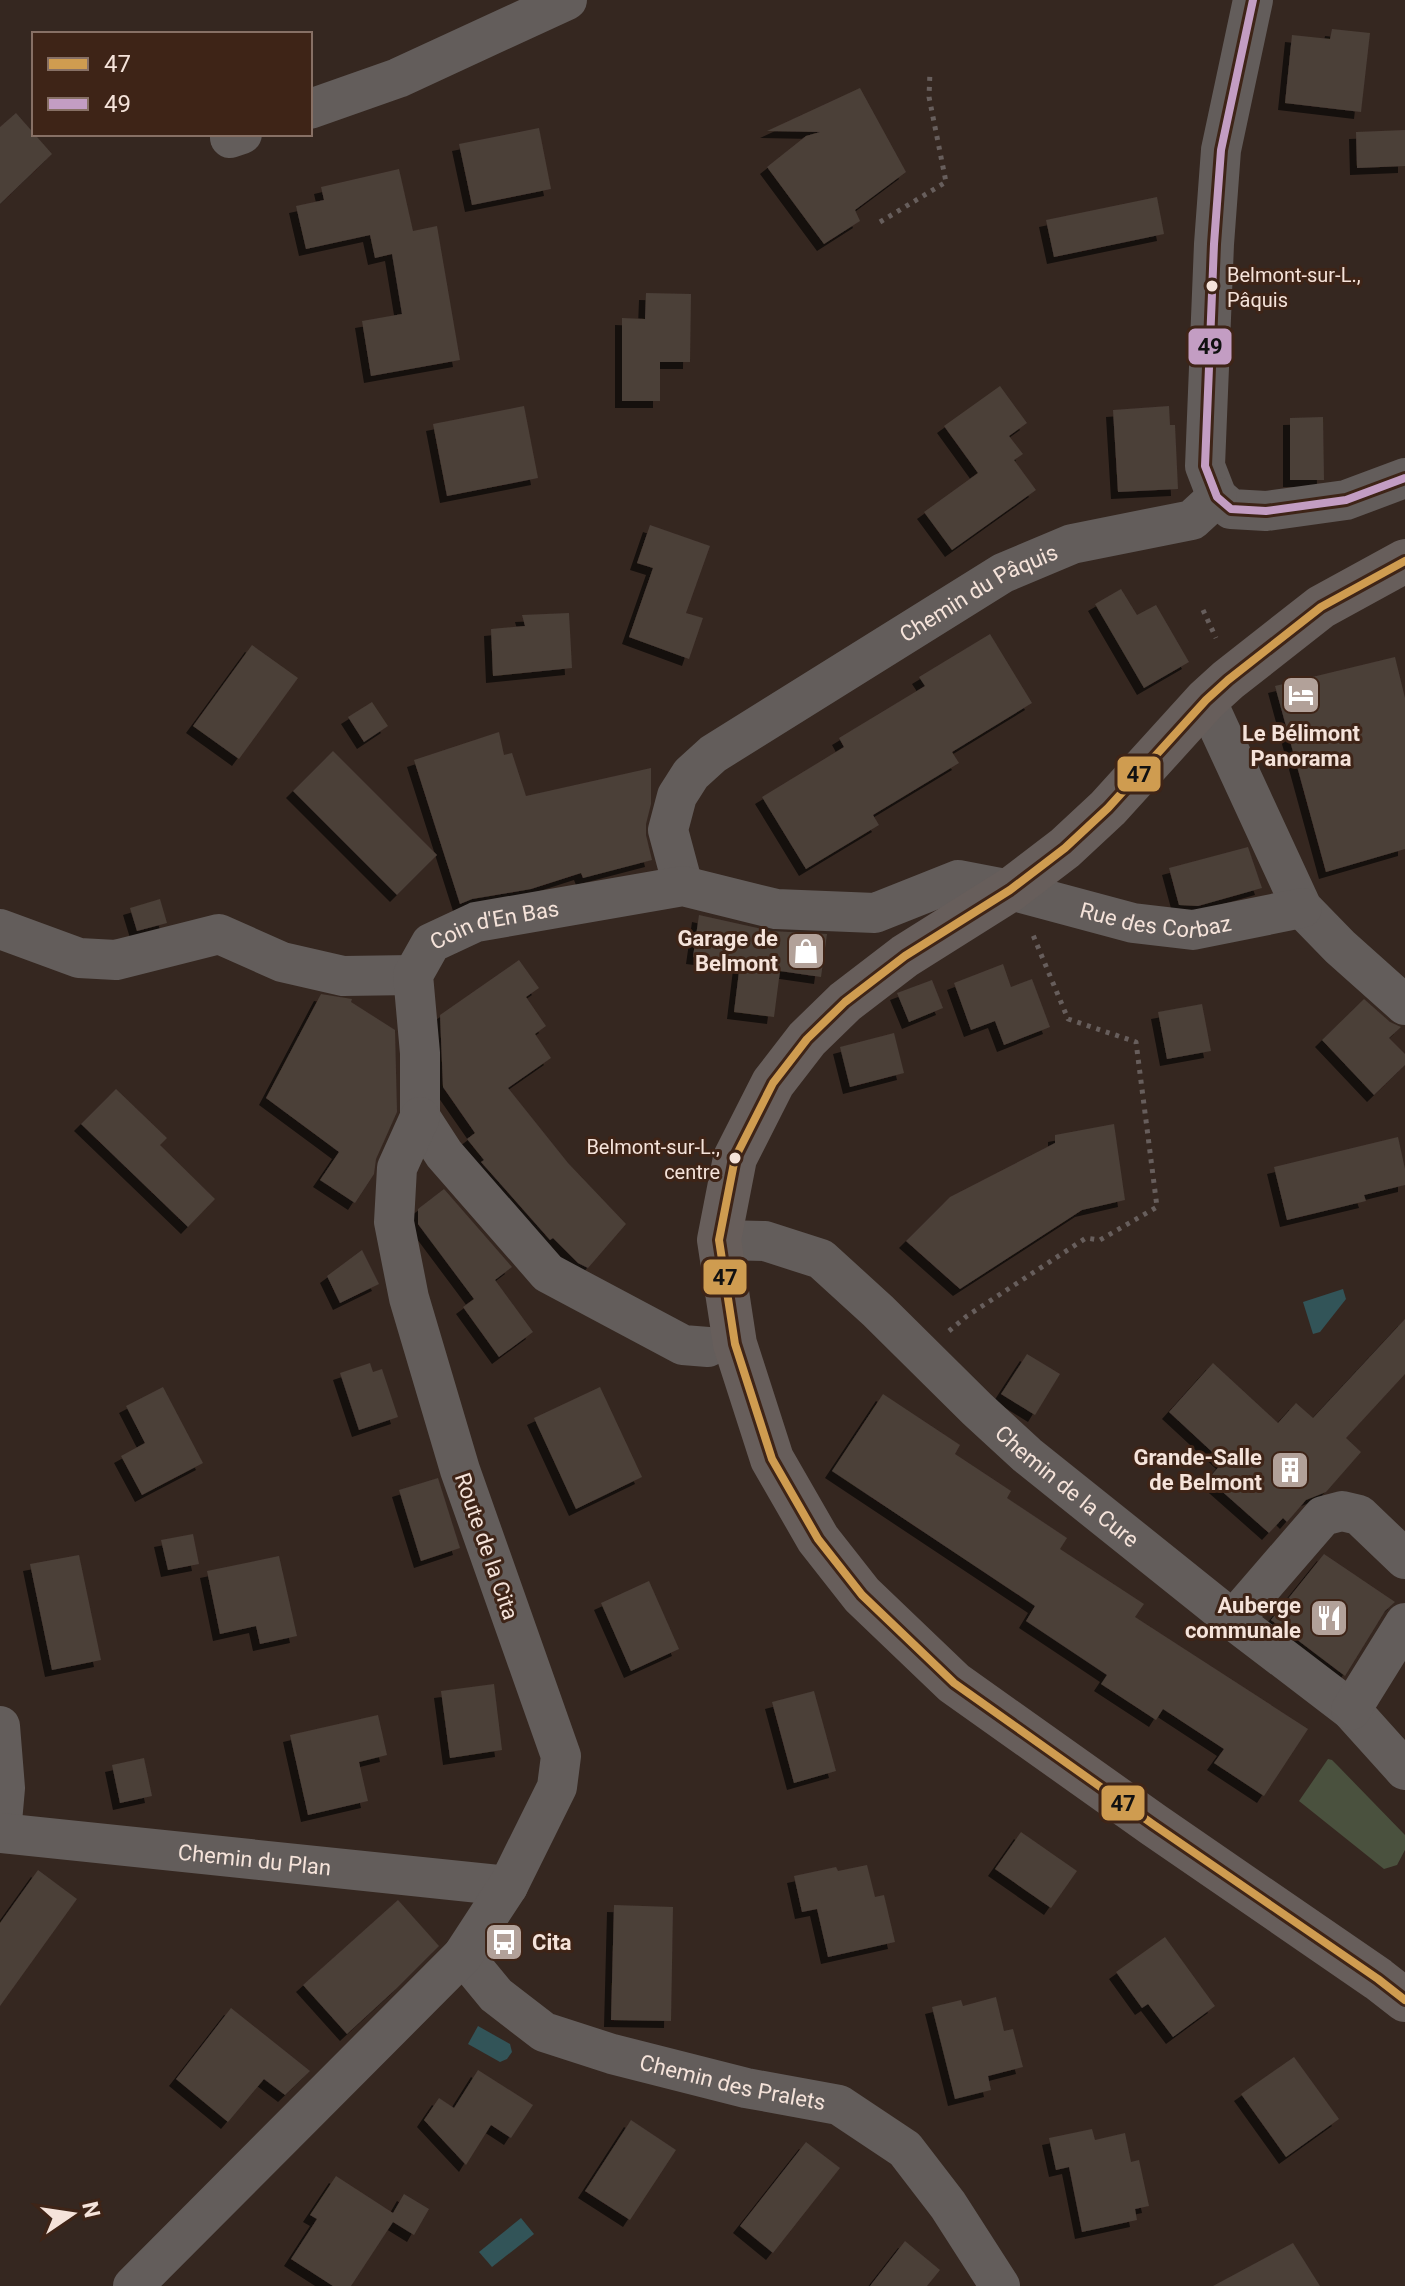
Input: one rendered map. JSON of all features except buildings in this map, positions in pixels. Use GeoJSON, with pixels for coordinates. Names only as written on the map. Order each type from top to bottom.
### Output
{"type":"FeatureCollection","features":[{"type":"Feature","properties":{"kind":"street"},"geometry":{"type":"LineString","coordinates":[[312,108],[398,78],[567,0]]}},
{"type":"Feature","properties":{"kind":"street"},"geometry":{"type":"LineString","coordinates":[[1253,0],[1221,150],[1205,466],[1217,497],[1231,509],[1266,511],[1346,500],[1405,478]]}},
{"type":"Feature","properties":{"kind":"street","name":"Chemin du Pâquis"},"geometry":{"type":"LineString","coordinates":[[683,886],[668,830],[677,796],[691,774],[713,754],[1003,573],[1072,544],[1192,520],[1217,497]]}},
{"type":"Feature","properties":{"kind":"street"},"geometry":{"type":"LineString","coordinates":[[1405,561],[1321,607],[1206,700],[1108,808],[1065,848],[1010,890],[905,956],[845,1002],[807,1039],[773,1083],[735,1158],[719,1240],[735,1344],[772,1459],[818,1539],[862,1595],[954,1683],[1405,2000]]}},
{"type":"Feature","properties":{"kind":"street"},"geometry":{"type":"LineString","coordinates":[[1206,700],[1302,908],[1405,1005]]}},
{"type":"Feature","properties":{"kind":"street","name":"Coin d'En Bas"},"geometry":{"type":"LineString","coordinates":[[420,1117],[420,1053],[413,975],[431,943],[476,922],[683,886],[776,909],[875,913],[958,880],[1010,890]]}},
{"type":"Feature","properties":{"kind":"street","name":"Rue des Corbaz"},"geometry":{"type":"LineString","coordinates":[[1010,890],[1133,923],[1193,930],[1302,908]]}},
{"type":"Feature","properties":{"kind":"street"},"geometry":{"type":"LineString","coordinates":[[0,929],[79,958],[116,960],[219,934],[282,962],[343,976],[413,975]]}},
{"type":"Feature","properties":{"kind":"street"},"geometry":{"type":"LineString","coordinates":[[420,1117],[444,1154],[548,1273],[683,1345],[708,1347]]}},
{"type":"Feature","properties":{"kind":"street","name":"Route de la Cita"},"geometry":{"type":"LineString","coordinates":[[133,2286],[463,1955],[508,1886],[557,1787],[561,1756],[460,1470],[409,1298],[394,1222],[397,1168],[420,1117]]}},
{"type":"Feature","properties":{"kind":"street","name":"Chemin de la Cure"},"geometry":{"type":"LineString","coordinates":[[719,1240],[765,1241],[821,1259],[1027,1455],[1351,1710],[1405,1770]]}},
{"type":"Feature","properties":{"kind":"street"},"geometry":{"type":"LineString","coordinates":[[1233,1620],[1323,1516],[1342,1511],[1359,1515],[1405,1559]]}},
{"type":"Feature","properties":{"kind":"street"},"geometry":{"type":"LineString","coordinates":[[1351,1710],[1405,1623]]}},
{"type":"Feature","properties":{"kind":"street"},"geometry":{"type":"LineString","coordinates":[[0,1726],[5,1788],[0,1833]]}},
{"type":"Feature","properties":{"kind":"street","name":"Chemin du Plan"},"geometry":{"type":"LineString","coordinates":[[0,1833],[508,1886]]}},
{"type":"Feature","properties":{"kind":"street","name":"Chemin des Pralets"},"geometry":{"type":"LineString","coordinates":[[463,1955],[496,1995],[544,2032],[612,2054],[746,2088],[839,2105],[905,2149],[948,2205],[1000,2286]]}},
{"type":"Feature","properties":{"kind":"path"},"geometry":{"type":"LineString","coordinates":[[880,222],[946,182],[929,97],[930,71]]}},
{"type":"Feature","properties":{"kind":"path"},"geometry":{"type":"LineString","coordinates":[[1203,610],[1219,643]]}},
{"type":"Feature","properties":{"kind":"path"},"geometry":{"type":"LineString","coordinates":[[939,1340],[967,1316],[1086,1238],[1100,1240],[1157,1207],[1136,1042],[1068,1019],[1030,928]]}},
{"type":"Feature","properties":{"kind":"green space"},"geometry":{"type":"Polygon","coordinates":[[[1328,1759],[1405,1835],[1405,1850],[1397,1865],[1384,1869],[1299,1801],[1328,1759]]]}},
{"type":"Feature","properties":{"kind":"water"},"geometry":{"type":"Polygon","coordinates":[[[1343,1289],[1346,1299],[1320,1332],[1313,1334],[1303,1302],[1343,1289]]]}},
{"type":"Feature","properties":{"kind":"water"},"geometry":{"type":"Polygon","coordinates":[[[478,2026],[510,2044],[512,2052],[507,2059],[500,2062],[468,2044],[478,2026]]]}},
{"type":"Feature","properties":{"kind":"water"},"geometry":{"type":"Polygon","coordinates":[[[521,2218],[534,2234],[492,2267],[479,2252],[521,2218]]]}},
{"type":"Feature","properties":{"kind":"transit line","name":"49"},"geometry":{"type":"LineString","coordinates":[[1253,0],[1221,150],[1205,466],[1217,497],[1231,509],[1266,511],[1346,500],[1405,478]]}},
{"type":"Feature","properties":{"kind":"transit line","name":"47"},"geometry":{"type":"LineString","coordinates":[[1405,561],[1321,607],[1228,680],[1108,808],[1065,848],[1010,890],[905,956],[845,1002],[807,1039],[773,1083],[735,1158],[719,1240],[735,1344],[772,1459],[818,1539],[862,1595],[954,1683],[1405,2000]]}},
{"type":"Feature","properties":{"kind":"place","name":"Belmont-sur-L., Pâquis"},"geometry":{"type":"Point","coordinates":[1212,286]}},
{"type":"Feature","properties":{"kind":"place","name":"Le Bélimont Panorama"},"geometry":{"type":"Point","coordinates":[1301,695]}},
{"type":"Feature","properties":{"kind":"place","name":"Garage de Belmont"},"geometry":{"type":"Point","coordinates":[806,951]}},
{"type":"Feature","properties":{"kind":"place","name":"Belmont-sur-L., centre"},"geometry":{"type":"Point","coordinates":[735,1158]}},
{"type":"Feature","properties":{"kind":"place","name":"Grande-Salle de Belmont"},"geometry":{"type":"Point","coordinates":[1290,1470]}},
{"type":"Feature","properties":{"kind":"place","name":"Auberge communale"},"geometry":{"type":"Point","coordinates":[1329,1618]}},
{"type":"Feature","properties":{"kind":"place","name":"Cita"},"geometry":{"type":"Point","coordinates":[504,1942]}}]}
